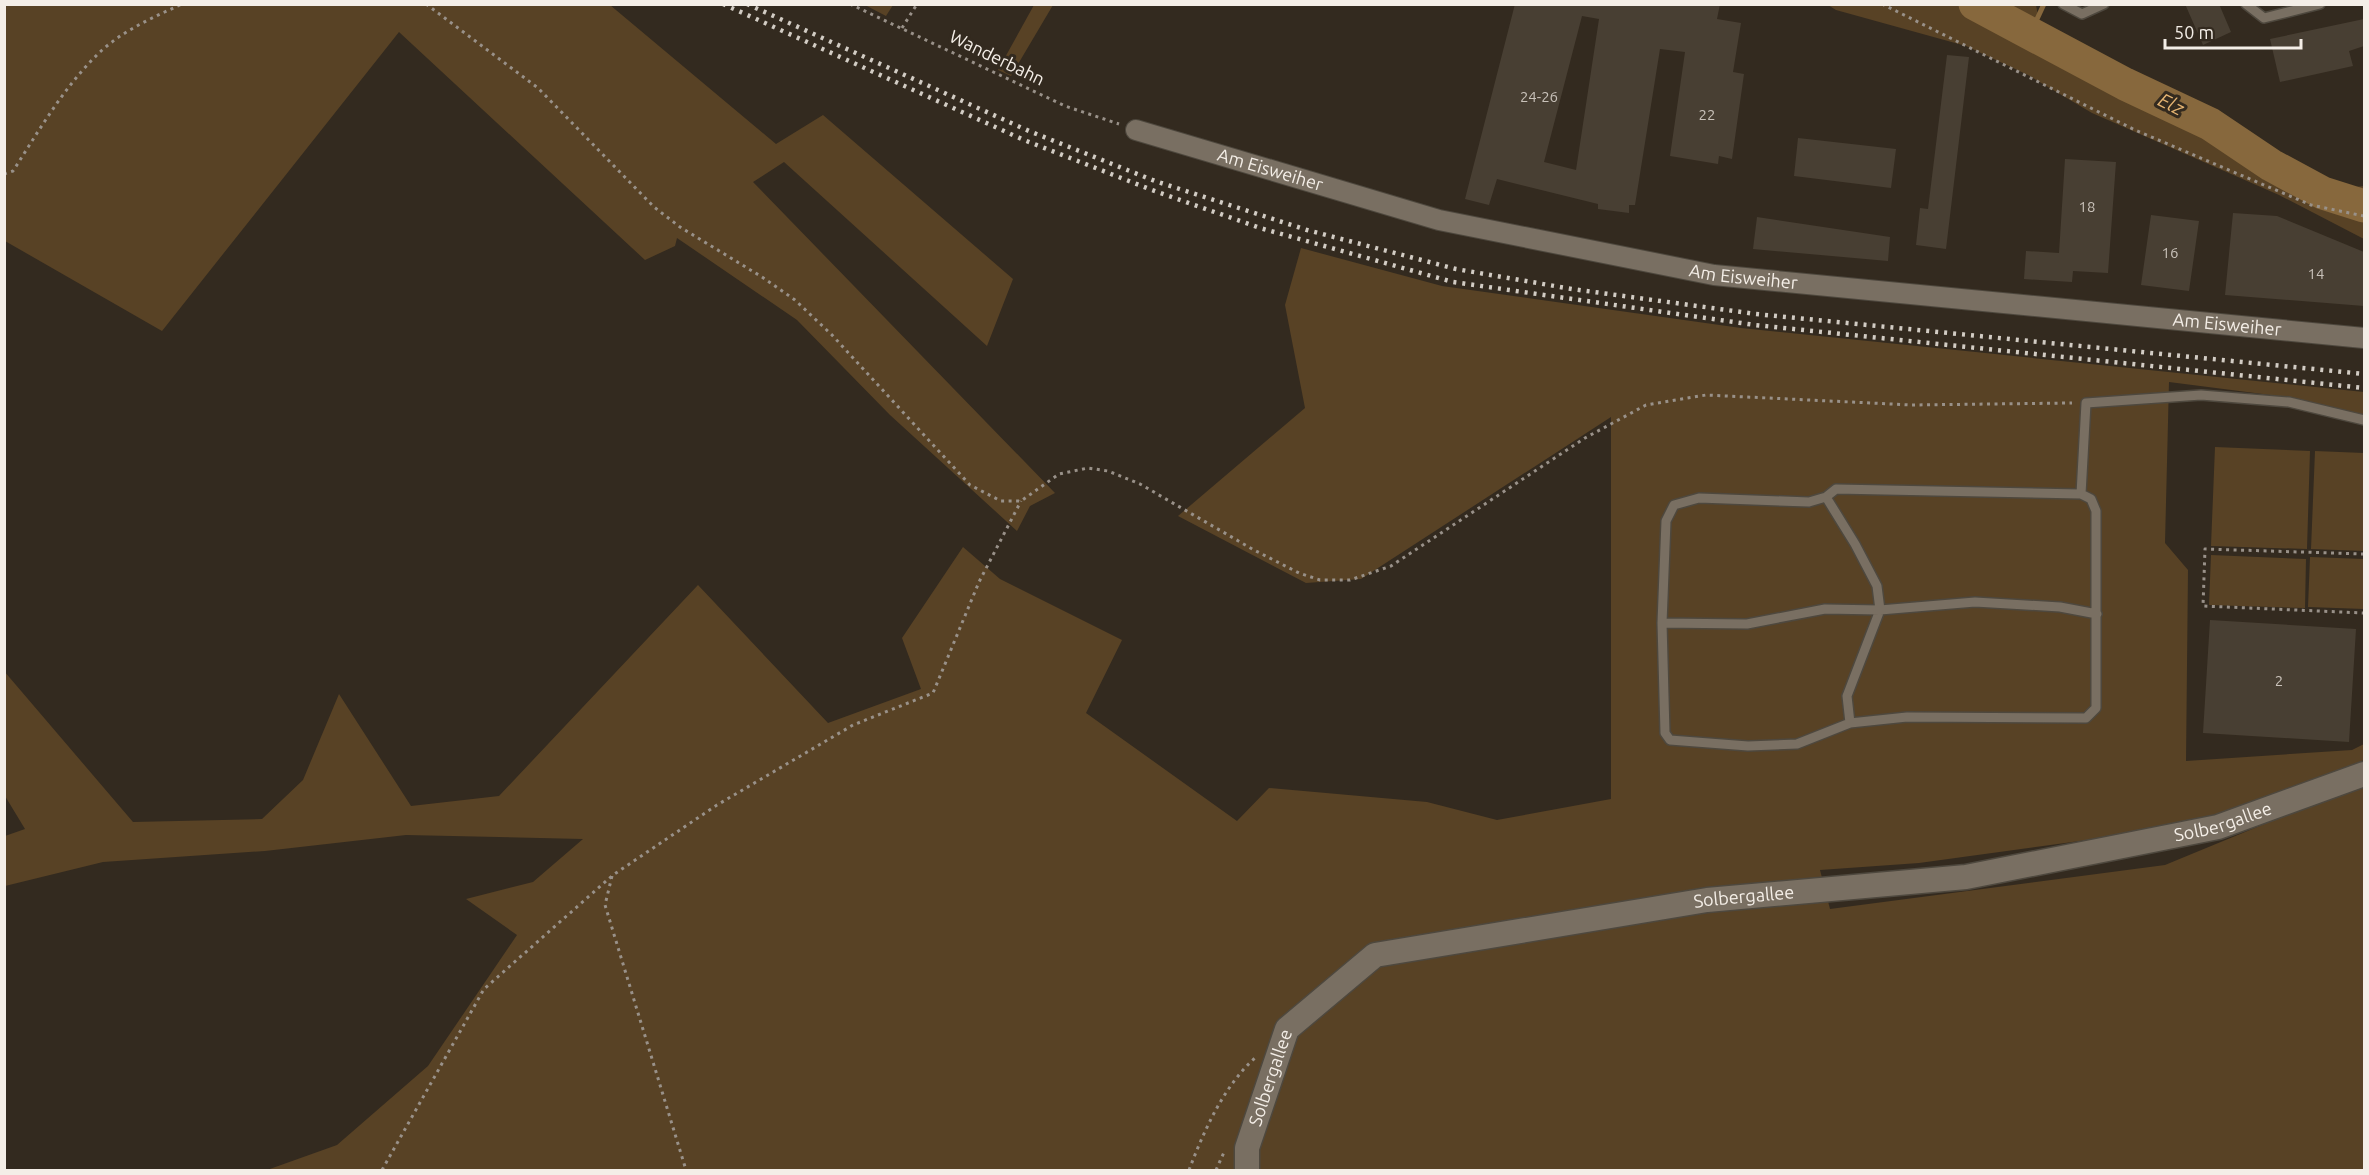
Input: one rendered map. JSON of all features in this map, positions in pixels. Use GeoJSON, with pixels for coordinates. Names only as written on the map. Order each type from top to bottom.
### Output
{"type":"FeatureCollection","features":[{"type":"Feature","properties":{"kind":"street","name":"Am Eisweiher"},"geometry":{"type":"LineString","coordinates":[[1136,130],[1439,220],[1714,275],[2364,338]]}},
{"type":"Feature","properties":{"kind":"street","name":"Solbergallee"},"geometry":{"type":"LineString","coordinates":[[1247,1170],[1247,1148],[1287,1029],[1375,955],[1707,900],[1966,877],[2218,827],[2364,774]]}},
{"type":"Feature","properties":{"kind":"lane"},"geometry":{"type":"LineString","coordinates":[[2063,4],[2082,14],[2104,4]]}},
{"type":"Feature","properties":{"kind":"lane"},"geometry":{"type":"LineString","coordinates":[[2246,4],[2264,18],[2320,4]]}},
{"type":"Feature","properties":{"kind":"lane"},"geometry":{"type":"LineString","coordinates":[[2081,494],[2086,403],[2201,395],[2289,402],[2364,420]]}},
{"type":"Feature","properties":{"kind":"lane"},"geometry":{"type":"LineString","coordinates":[[1836,489],[2081,494],[2091,500],[2096,511],[2096,708],[2086,718],[1907,717],[1850,723],[1797,744],[1748,746],[1670,740],[1665,733],[1662,623],[1666,521],[1674,505],[1699,498],[1809,502],[1826,497],[1836,489]]}},
{"type":"Feature","properties":{"kind":"lane"},"geometry":{"type":"LineString","coordinates":[[1826,497],[1877,586],[1880,610],[1847,696],[1850,723]]}},
{"type":"Feature","properties":{"kind":"lane"},"geometry":{"type":"LineString","coordinates":[[1662,623],[1747,624],[1826,609],[1880,610],[1975,602],[2060,607],[2097,614]]}},
{"type":"Feature","properties":{"kind":"path"},"geometry":{"type":"LineString","coordinates":[[4,174],[13,171],[68,86],[102,50],[144,21],[182,4]]}},
{"type":"Feature","properties":{"kind":"path"},"geometry":{"type":"LineString","coordinates":[[426,4],[538,88],[654,207],[680,227],[795,300],[832,334],[970,485],[1001,501],[1021,501]]}},
{"type":"Feature","properties":{"kind":"path","name":"Wanderbahn"},"geometry":{"type":"LineString","coordinates":[[850,4],[1065,106],[1136,130]]}},
{"type":"Feature","properties":{"kind":"path"},"geometry":{"type":"LineString","coordinates":[[902,28],[917,4]]}},
{"type":"Feature","properties":{"kind":"path"},"geometry":{"type":"LineString","coordinates":[[1882,4],[2135,130],[2311,205],[2364,216]]}},
{"type":"Feature","properties":{"kind":"path"},"geometry":{"type":"LineString","coordinates":[[382,1170],[484,989],[613,874],[717,805],[854,725],[933,693],[979,582],[1021,501],[1059,474],[1088,468],[1108,471],[1140,484],[1254,550],[1299,573],[1320,580],[1350,580],[1390,566],[1585,438],[1646,405],[1706,395],[1912,405],[2086,403]]}},
{"type":"Feature","properties":{"kind":"path"},"geometry":{"type":"LineString","coordinates":[[2364,554],[2205,549],[2204,606],[2364,613]]}},
{"type":"Feature","properties":{"kind":"path"},"geometry":{"type":"LineString","coordinates":[[613,874],[605,905],[686,1170]]}},
{"type":"Feature","properties":{"kind":"path"},"geometry":{"type":"LineString","coordinates":[[1189,1170],[1203,1135],[1241,1071],[1257,1057]]}},
{"type":"Feature","properties":{"kind":"shaded area"},"geometry":{"type":"Polygon","coordinates":[[[4,5],[610,5],[776,144],[823,115],[1013,279],[987,346],[784,162],[753,182],[1055,493],[1030,506],[1017,531],[890,415],[797,320],[677,238],[675,246],[645,260],[399,32],[162,331],[5,241],[4,5]]]}},
{"type":"Feature","properties":{"kind":"shaded area"},"geometry":{"type":"Polygon","coordinates":[[[865,5],[893,5],[886,16],[865,5]]]}},
{"type":"Feature","properties":{"kind":"shaded area"},"geometry":{"type":"Polygon","coordinates":[[[1034,5],[1053,5],[1011,76],[998,70],[1034,5]]]}},
{"type":"Feature","properties":{"kind":"shaded area"},"geometry":{"type":"Polygon","coordinates":[[[1828,5],[2036,5],[2040,27],[2330,190],[2364,186],[2364,239],[2279,195],[2092,113],[2028,75],[1966,46],[1836,10],[1828,5]]]}},
{"type":"Feature","properties":{"kind":"shaded area"},"geometry":{"type":"Polygon","coordinates":[[[1301,248],[1442,286],[1741,328],[2364,392],[2364,415],[2294,398],[2169,382],[2165,543],[2188,570],[2186,761],[2352,750],[2364,744],[2364,760],[2212,823],[1919,863],[1820,870],[1830,909],[2165,865],[2364,783],[2364,1170],[267,1170],[337,1145],[428,1066],[517,935],[466,899],[533,882],[583,839],[406,835],[265,851],[103,862],[5,886],[5,836],[25,829],[5,796],[4,671],[133,822],[262,819],[303,780],[339,694],[411,806],[499,796],[698,585],[828,723],[921,689],[902,638],[963,547],[1000,579],[1122,640],[1086,713],[1237,821],[1269,788],[1427,802],[1497,820],[1611,799],[1611,417],[1361,579],[1306,583],[1178,516],[1305,408],[1285,305],[1301,248]]]}},
{"type":"Feature","properties":{"kind":"shaded area"},"geometry":{"type":"Polygon","coordinates":[[[2215,447],[2310,451],[2307,549],[2211,546],[2215,447]]]}},
{"type":"Feature","properties":{"kind":"shaded area"},"geometry":{"type":"Polygon","coordinates":[[[2315,451],[2364,453],[2364,551],[2311,549],[2315,451]]]}},
{"type":"Feature","properties":{"kind":"shaded area"},"geometry":{"type":"Polygon","coordinates":[[[2211,555],[2306,559],[2305,608],[2209,605],[2211,555]]]}},
{"type":"Feature","properties":{"kind":"shaded area"},"geometry":{"type":"Polygon","coordinates":[[[2310,557],[2364,559],[2364,609],[2308,607],[2310,557]]]}},
{"type":"Feature","properties":{"kind":"building"},"geometry":{"type":"Polygon","coordinates":[[[1515,4],[1720,4],[1717,19],[1741,23],[1733,72],[1744,74],[1732,159],[1719,156],[1718,164],[1670,156],[1685,52],[1660,49],[1635,205],[1629,205],[1629,213],[1598,209],[1598,204],[1497,179],[1489,205],[1465,199],[1515,4]],[[1582,16],[1544,162],[1576,170],[1599,19],[1582,16]]]}},
{"type":"Feature","properties":{"kind":"building"},"geometry":{"type":"Polygon","coordinates":[[[2185,4],[2219,4],[2231,32],[2203,45],[2185,4]]]}},
{"type":"Feature","properties":{"kind":"building"},"geometry":{"type":"Polygon","coordinates":[[[2364,19],[2364,46],[2349,51],[2353,66],[2280,82],[2270,39],[2364,19]]]}},
{"type":"Feature","properties":{"kind":"building"},"geometry":{"type":"Polygon","coordinates":[[[1947,55],[1969,57],[1946,249],[1916,245],[1920,208],[1928,209],[1947,55]]]}},
{"type":"Feature","properties":{"kind":"building"},"geometry":{"type":"Polygon","coordinates":[[[1798,138],[1896,149],[1891,188],[1794,176],[1798,138]]]}},
{"type":"Feature","properties":{"kind":"building"},"geometry":{"type":"Polygon","coordinates":[[[2065,159],[2116,162],[2108,273],[2073,271],[2072,282],[2024,279],[2026,251],[2059,253],[2065,159]]]}},
{"type":"Feature","properties":{"kind":"building"},"geometry":{"type":"Polygon","coordinates":[[[2233,213],[2277,216],[2364,252],[2364,306],[2225,295],[2233,213]]]}},
{"type":"Feature","properties":{"kind":"building"},"geometry":{"type":"Polygon","coordinates":[[[2151,215],[2199,221],[2189,291],[2141,285],[2151,215]]]}},
{"type":"Feature","properties":{"kind":"building"},"geometry":{"type":"Polygon","coordinates":[[[1757,217],[1890,237],[1888,261],[1753,249],[1757,217]]]}},
{"type":"Feature","properties":{"kind":"building"},"geometry":{"type":"Polygon","coordinates":[[[2210,620],[2356,629],[2349,742],[2203,733],[2210,620]]]}},
{"type":"Feature","properties":{"kind":"waterway","name":"Elz"},"geometry":{"type":"LineString","coordinates":[[1975,4],[2125,84],[2210,124],[2271,165],[2323,193],[2364,206]]}},
{"type":"Feature","properties":{"kind":"waterway"},"geometry":{"type":"LineString","coordinates":[[2031,32],[2044,4]]}},
{"type":"Feature","properties":{"kind":"railway"},"geometry":{"type":"LineString","coordinates":[[723,4],[1024,140],[1152,190],[1260,228],[1453,282],[1755,325],[2364,388]]}},
{"type":"Feature","properties":{"kind":"railway"},"geometry":{"type":"LineString","coordinates":[[747,4],[1029,131],[1155,181],[1307,230],[1456,269],[1572,289],[1756,314],[2364,374]]}}]}
